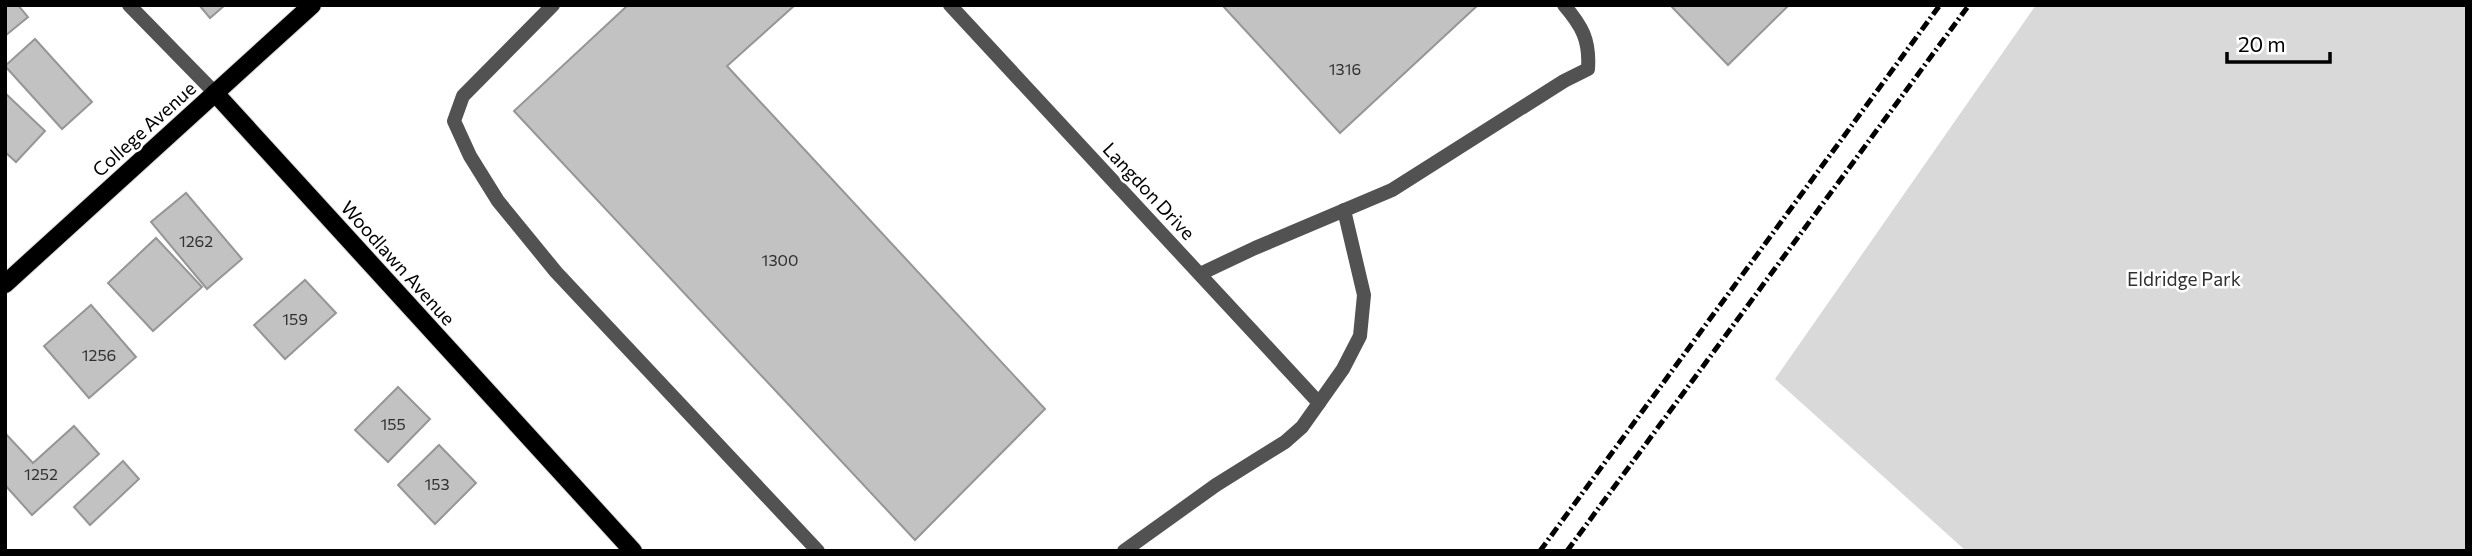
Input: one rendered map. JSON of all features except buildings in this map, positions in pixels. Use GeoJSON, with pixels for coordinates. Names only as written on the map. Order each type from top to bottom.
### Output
{"type":"FeatureCollection","features":[{"type":"Feature","properties":{"kind":"main road","name":"College Avenue"},"geometry":{"type":"LineString","coordinates":[[5,284],[312,5]]}},
{"type":"Feature","properties":{"kind":"main road","name":"Woodlawn Avenue"},"geometry":{"type":"LineString","coordinates":[[215,93],[633,551]]}},
{"type":"Feature","properties":{"kind":"street","name":"Woodlawn Avenue"},"geometry":{"type":"LineString","coordinates":[[129,5],[215,93]]}},
{"type":"Feature","properties":{"kind":"street"},"geometry":{"type":"LineString","coordinates":[[553,5],[463,96],[454,121],[470,156],[498,201],[556,272],[812,549]]}},
{"type":"Feature","properties":{"kind":"street","name":"Langdon Drive"},"geometry":{"type":"LineString","coordinates":[[950,5],[1319,403]]}},
{"type":"Feature","properties":{"kind":"street"},"geometry":{"type":"LineString","coordinates":[[1200,274],[1255,247],[1392,190],[1564,81],[1588,69],[1589,52],[1581,24],[1564,5]]}},
{"type":"Feature","properties":{"kind":"street"},"geometry":{"type":"LineString","coordinates":[[1124,551],[1216,485],[1285,442],[1301,427],[1343,369],[1360,336],[1364,295],[1344,210]]}},
{"type":"Feature","properties":{"kind":"green space","name":"Eldridge Park"},"geometry":{"type":"Polygon","coordinates":[[[2036,5],[2467,5],[2467,551],[1966,551],[1775,379],[2036,5]]]}},
{"type":"Feature","properties":{"kind":"railway"},"geometry":{"type":"LineString","coordinates":[[1540,551],[1940,5]]}},
{"type":"Feature","properties":{"kind":"railway"},"geometry":{"type":"LineString","coordinates":[[1567,551],[1969,5]]}}]}
